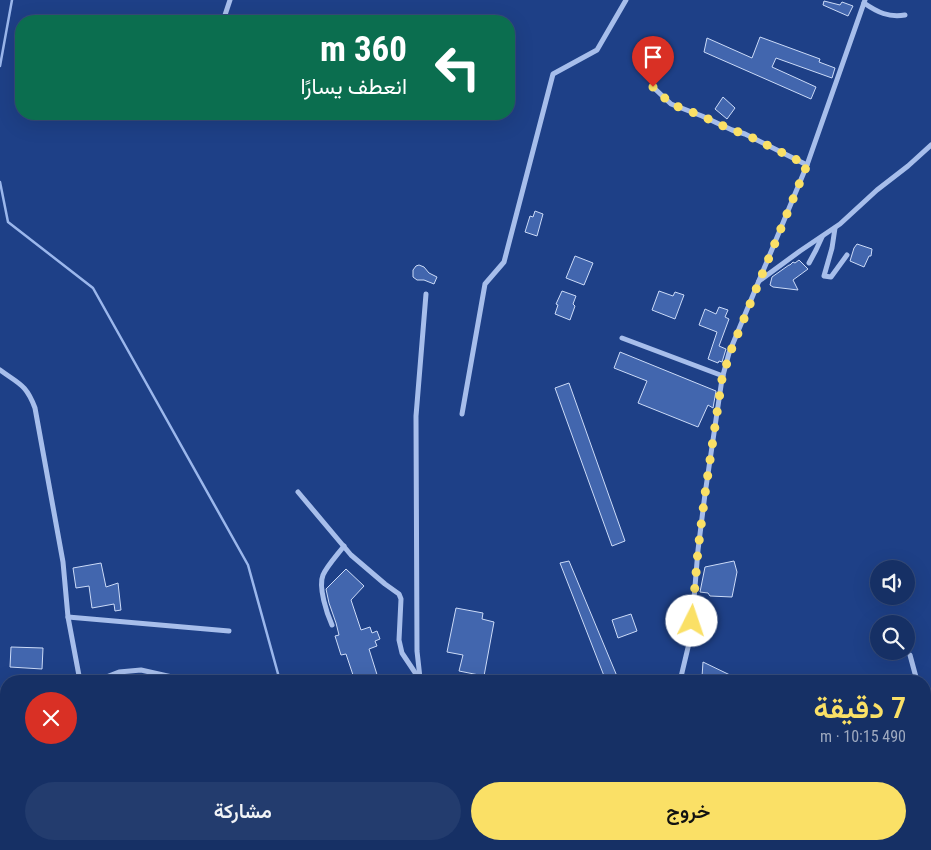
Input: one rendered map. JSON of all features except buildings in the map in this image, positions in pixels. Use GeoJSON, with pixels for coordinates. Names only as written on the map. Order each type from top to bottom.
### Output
{"type":"FeatureCollection","features":[{"type":"Feature","properties":{"kind":"street"},"geometry":{"type":"LineString","coordinates":[[225,15],[230,0]]}},
{"type":"Feature","properties":{"kind":"street"},"geometry":{"type":"LineString","coordinates":[[462,414],[485,284],[504,262],[553,74],[597,50],[626,0]]}},
{"type":"Feature","properties":{"kind":"street"},"geometry":{"type":"LineString","coordinates":[[681,675],[691,635],[705,494],[723,376],[730,353],[807,165],[865,1],[879,12],[896,17],[905,15]]}},
{"type":"Feature","properties":{"kind":"street"},"geometry":{"type":"LineString","coordinates":[[653,87],[671,104],[745,134],[807,165]]}},
{"type":"Feature","properties":{"kind":"street"},"geometry":{"type":"LineString","coordinates":[[758,282],[840,224],[931,145]]}},
{"type":"Feature","properties":{"kind":"street"},"geometry":{"type":"LineString","coordinates":[[834,228],[832,248],[824,276],[832,277],[847,255]]}},
{"type":"Feature","properties":{"kind":"street"},"geometry":{"type":"LineString","coordinates":[[809,263],[822,236]]}},
{"type":"Feature","properties":{"kind":"street"},"geometry":{"type":"LineString","coordinates":[[420,675],[417,651],[416,416],[426,294]]}},
{"type":"Feature","properties":{"kind":"street"},"geometry":{"type":"LineString","coordinates":[[622,338],[723,376]]}},
{"type":"Feature","properties":{"kind":"street"},"geometry":{"type":"LineString","coordinates":[[0,370],[24,386],[36,408],[63,562],[68,617],[79,675]]}},
{"type":"Feature","properties":{"kind":"street"},"geometry":{"type":"LineString","coordinates":[[298,492],[351,555],[399,594],[401,599],[400,647],[402,654],[417,675]]}},
{"type":"Feature","properties":{"kind":"street"},"geometry":{"type":"LineString","coordinates":[[332,626],[325,609],[323,576],[344,546]]}},
{"type":"Feature","properties":{"kind":"street"},"geometry":{"type":"LineString","coordinates":[[68,617],[230,631]]}},
{"type":"Feature","properties":{"kind":"street"},"geometry":{"type":"LineString","coordinates":[[911,660],[915,675]]}},
{"type":"Feature","properties":{"kind":"street"},"geometry":{"type":"LineString","coordinates":[[111,675],[119,672],[141,670],[163,675]]}},
{"type":"Feature","properties":{"kind":"waterway"},"geometry":{"type":"LineString","coordinates":[[0,66],[12,0]]}},
{"type":"Feature","properties":{"kind":"waterway"},"geometry":{"type":"LineString","coordinates":[[0,182],[8,222],[93,288],[248,565],[278,675]]}},
{"type":"Feature","properties":{"kind":"route"},"geometry":{"type":"LineString","coordinates":[[653,87],[671,104],[745,134],[807,165],[758,282],[730,353],[722,379],[698,550],[692,621]]}}]}
